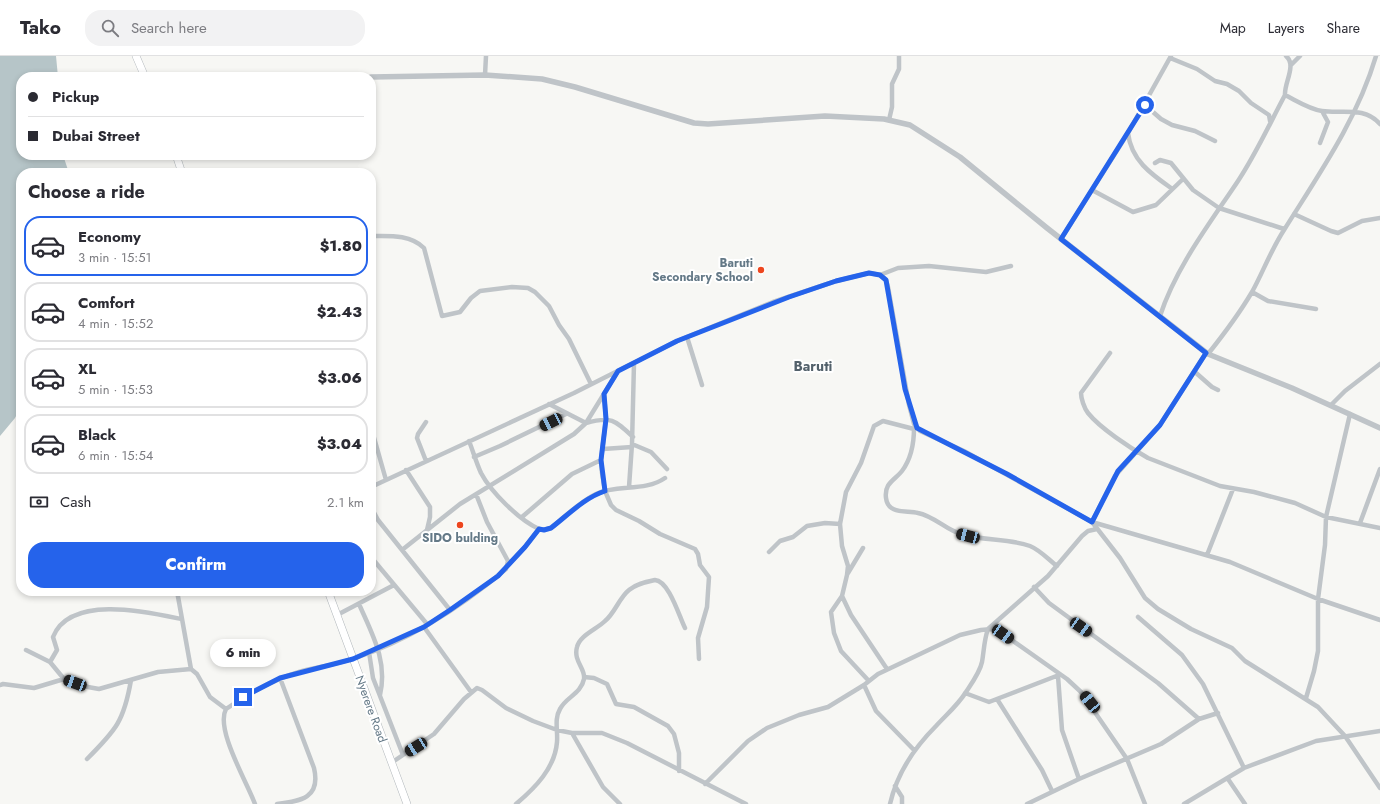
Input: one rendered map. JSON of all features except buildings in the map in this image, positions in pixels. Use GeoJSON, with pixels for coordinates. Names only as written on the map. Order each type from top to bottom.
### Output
{"type":"FeatureCollection","features":[{"type":"Feature","properties":{"kind":"main road"},"geometry":{"type":"LineString","coordinates":[[136,56],[143,72]]}},
{"type":"Feature","properties":{"kind":"main road","name":"Nyerere Road"},"geometry":{"type":"LineString","coordinates":[[330,596],[407,804]]}},
{"type":"Feature","properties":{"kind":"street"},"geometry":{"type":"LineString","coordinates":[[485,76],[486,56]]}},
{"type":"Feature","properties":{"kind":"street"},"geometry":{"type":"LineString","coordinates":[[889,120],[892,107],[892,84],[899,69],[899,56]]}},
{"type":"Feature","properties":{"kind":"street"},"geometry":{"type":"LineString","coordinates":[[1160,316],[1168,295],[1219,208],[1246,169],[1285,95],[1291,65],[1290,59],[1286,56]]}},
{"type":"Feature","properties":{"kind":"street"},"geometry":{"type":"LineString","coordinates":[[1291,65],[1300,56]]}},
{"type":"Feature","properties":{"kind":"street"},"geometry":{"type":"LineString","coordinates":[[1092,522],[1115,476],[1160,425],[1180,392],[1207,354],[1227,330],[1252,292],[1284,229],[1346,131],[1354,110],[1370,78],[1376,56]]}},
{"type":"Feature","properties":{"kind":"street"},"geometry":{"type":"LineString","coordinates":[[1061,239],[1145,105],[1170,57],[1197,69],[1215,82],[1227,84],[1241,92],[1251,103],[1269,115],[1270,123]]}},
{"type":"Feature","properties":{"kind":"street"},"geometry":{"type":"LineString","coordinates":[[376,77],[485,76],[542,79],[575,87],[694,123],[722,124],[825,116],[889,120],[910,125],[960,157],[1207,354],[1331,405],[1380,428]]}},
{"type":"Feature","properties":{"kind":"street"},"geometry":{"type":"LineString","coordinates":[[1285,95],[1312,108],[1322,111],[1346,112],[1354,110],[1372,117],[1380,124]]}},
{"type":"Feature","properties":{"kind":"street"},"geometry":{"type":"LineString","coordinates":[[1145,105],[1161,119],[1172,125],[1195,131],[1215,141]]}},
{"type":"Feature","properties":{"kind":"street"},"geometry":{"type":"LineString","coordinates":[[1320,143],[1328,122],[1322,111]]}},
{"type":"Feature","properties":{"kind":"street"},"geometry":{"type":"LineString","coordinates":[[1128,133],[1131,147],[1141,165],[1171,188]]}},
{"type":"Feature","properties":{"kind":"street"},"geometry":{"type":"LineString","coordinates":[[1155,163],[1160,160],[1170,162],[1193,190],[1219,208],[1284,229]]}},
{"type":"Feature","properties":{"kind":"street"},"geometry":{"type":"LineString","coordinates":[[1092,190],[1133,212],[1156,205],[1171,188],[1183,179]]}},
{"type":"Feature","properties":{"kind":"street"},"geometry":{"type":"LineString","coordinates":[[1294,214],[1328,230],[1338,233],[1362,221],[1380,218]]}},
{"type":"Feature","properties":{"kind":"street"},"geometry":{"type":"LineString","coordinates":[[376,236],[409,238],[418,242],[424,248],[442,316],[460,312],[471,298],[480,291],[504,287],[528,288],[536,292],[549,306],[559,325],[569,339],[591,384]]}},
{"type":"Feature","properties":{"kind":"street"},"geometry":{"type":"LineString","coordinates":[[880,275],[898,268],[918,266],[986,272],[1011,266]]}},
{"type":"Feature","properties":{"kind":"street"},"geometry":{"type":"LineString","coordinates":[[376,485],[549,404],[687,337],[755,309],[836,281],[869,273],[880,275],[886,280],[902,376],[914,426],[912,449],[904,468],[890,481],[886,490],[886,499],[892,508],[900,512],[918,512],[960,534],[1030,546],[1057,566]]}},
{"type":"Feature","properties":{"kind":"street"},"geometry":{"type":"LineString","coordinates":[[1252,292],[1268,301],[1316,309]]}},
{"type":"Feature","properties":{"kind":"street"},"geometry":{"type":"LineString","coordinates":[[687,337],[702,385]]}},
{"type":"Feature","properties":{"kind":"street"},"geometry":{"type":"LineString","coordinates":[[1110,353],[1081,393],[1081,398],[1089,414],[1137,452],[1212,483],[1295,503],[1326,517],[1380,528]]}},
{"type":"Feature","properties":{"kind":"street"},"geometry":{"type":"LineString","coordinates":[[629,487],[633,437],[634,363]]}},
{"type":"Feature","properties":{"kind":"street"},"geometry":{"type":"LineString","coordinates":[[1331,405],[1345,391],[1380,364]]}},
{"type":"Feature","properties":{"kind":"street"},"geometry":{"type":"LineString","coordinates":[[586,424],[618,371]]}},
{"type":"Feature","properties":{"kind":"street"},"geometry":{"type":"LineString","coordinates":[[1195,372],[1212,387],[1218,390]]}},
{"type":"Feature","properties":{"kind":"street"},"geometry":{"type":"LineString","coordinates":[[604,394],[606,419],[601,460],[605,491],[611,504],[616,510],[639,520],[660,534],[696,550],[700,565],[709,577],[707,607],[698,636],[699,659]]}},
{"type":"Feature","properties":{"kind":"street"},"geometry":{"type":"LineString","coordinates":[[549,404],[586,424]]}},
{"type":"Feature","properties":{"kind":"street"},"geometry":{"type":"LineString","coordinates":[[474,456],[500,446],[566,414]]}},
{"type":"Feature","properties":{"kind":"street"},"geometry":{"type":"LineString","coordinates":[[1306,698],[1318,651],[1318,599],[1324,553],[1326,517],[1350,414]]}},
{"type":"Feature","properties":{"kind":"street"},"geometry":{"type":"LineString","coordinates":[[402,550],[489,485],[553,448],[586,424],[606,419],[614,421],[633,437]]}},
{"type":"Feature","properties":{"kind":"street"},"geometry":{"type":"LineString","coordinates":[[868,680],[841,651],[834,632],[831,612],[842,596],[847,574],[848,566],[842,546],[840,524],[848,486],[861,463],[874,426],[882,421],[914,426],[920,431],[1007,474],[1092,522],[1230,562],[1318,599],[1380,620]]}},
{"type":"Feature","properties":{"kind":"street"},"geometry":{"type":"LineString","coordinates":[[426,422],[417,438],[426,461]]}},
{"type":"Feature","properties":{"kind":"street"},"geometry":{"type":"LineString","coordinates":[[469,440],[474,456],[489,485],[498,496],[522,517],[539,529],[544,530],[551,528],[586,500],[596,494],[605,491],[655,484],[665,478]]}},
{"type":"Feature","properties":{"kind":"street"},"geometry":{"type":"LineString","coordinates":[[376,445],[386,480]]}},
{"type":"Feature","properties":{"kind":"street"},"geometry":{"type":"LineString","coordinates":[[603,449],[632,446],[650,452],[667,469]]}},
{"type":"Feature","properties":{"kind":"street"},"geometry":{"type":"LineString","coordinates":[[522,517],[572,474],[601,460]]}},
{"type":"Feature","properties":{"kind":"street"},"geometry":{"type":"LineString","coordinates":[[1360,523],[1380,469]]}},
{"type":"Feature","properties":{"kind":"street"},"geometry":{"type":"LineString","coordinates":[[406,470],[430,507],[430,517],[427,530]]}},
{"type":"Feature","properties":{"kind":"street"},"geometry":{"type":"LineString","coordinates":[[1207,555],[1233,489]]}},
{"type":"Feature","properties":{"kind":"street"},"geometry":{"type":"LineString","coordinates":[[476,494],[494,535],[506,556],[508,565]]}},
{"type":"Feature","properties":{"kind":"street"},"geometry":{"type":"LineString","coordinates":[[376,516],[450,610]]}},
{"type":"Feature","properties":{"kind":"street"},"geometry":{"type":"LineString","coordinates":[[1092,522],[1120,558],[1145,598],[1158,610],[1191,629],[1232,648],[1245,660],[1318,707],[1345,736],[1380,788]]}},
{"type":"Feature","properties":{"kind":"street"},"geometry":{"type":"LineString","coordinates":[[770,552],[780,541],[792,537],[807,526],[825,523],[840,524]]}},
{"type":"Feature","properties":{"kind":"street"},"geometry":{"type":"LineString","coordinates":[[255,804],[223,725],[223,715],[226,709],[251,692],[280,678],[353,659],[426,626],[498,576],[525,547],[539,529]]}},
{"type":"Feature","properties":{"kind":"street"},"geometry":{"type":"LineString","coordinates":[[890,804],[895,786],[914,750],[965,693],[982,664],[988,630],[1057,566],[1082,536],[1088,531],[1097,529]]}},
{"type":"Feature","properties":{"kind":"street"},"geometry":{"type":"LineString","coordinates":[[847,574],[863,548]]}},
{"type":"Feature","properties":{"kind":"street"},"geometry":{"type":"LineString","coordinates":[[376,564],[426,626],[471,692]]}},
{"type":"Feature","properties":{"kind":"street"},"geometry":{"type":"LineString","coordinates":[[516,804],[536,785],[551,764],[555,753],[557,720],[560,709],[563,704],[576,694],[584,677],[576,656],[578,644],[583,637],[607,620],[618,603],[631,589],[654,580],[663,583],[685,628]]}},
{"type":"Feature","properties":{"kind":"street"},"geometry":{"type":"LineString","coordinates":[[376,595],[394,585]]}},
{"type":"Feature","properties":{"kind":"street"},"geometry":{"type":"LineString","coordinates":[[1034,587],[1048,603],[1158,683],[1199,719]]}},
{"type":"Feature","properties":{"kind":"street"},"geometry":{"type":"LineString","coordinates":[[179,596],[181,619],[191,669],[197,674],[210,697],[226,709]]}},
{"type":"Feature","properties":{"kind":"street"},"geometry":{"type":"LineString","coordinates":[[337,615],[374,596]]}},
{"type":"Feature","properties":{"kind":"street"},"geometry":{"type":"LineString","coordinates":[[842,596],[851,615],[887,669]]}},
{"type":"Feature","properties":{"kind":"street"},"geometry":{"type":"LineString","coordinates":[[359,604],[378,648],[383,675],[380,696]]}},
{"type":"Feature","properties":{"kind":"street"},"geometry":{"type":"LineString","coordinates":[[50,662],[57,650],[52,637],[63,623],[75,616],[98,610],[112,609],[149,612],[181,619]]}},
{"type":"Feature","properties":{"kind":"street"},"geometry":{"type":"LineString","coordinates":[[1138,617],[1182,655],[1203,684],[1244,768]]}},
{"type":"Feature","properties":{"kind":"street"},"geometry":{"type":"LineString","coordinates":[[705,784],[748,741],[760,732],[782,721],[828,707],[887,669],[960,634],[988,630],[999,631],[1075,685],[1090,702],[1127,759],[1146,804]]}},
{"type":"Feature","properties":{"kind":"street"},"geometry":{"type":"LineString","coordinates":[[26,650],[50,662],[64,679],[99,689],[158,672],[191,669]]}},
{"type":"Feature","properties":{"kind":"street"},"geometry":{"type":"LineString","coordinates":[[370,652],[371,668],[380,696],[403,755]]}},
{"type":"Feature","properties":{"kind":"street"},"geometry":{"type":"LineString","coordinates":[[965,693],[985,701],[997,699],[1060,675]]}},
{"type":"Feature","properties":{"kind":"street"},"geometry":{"type":"LineString","coordinates":[[1060,675],[1062,730],[1079,779]]}},
{"type":"Feature","properties":{"kind":"street"},"geometry":{"type":"LineString","coordinates":[[584,677],[594,678],[607,684],[616,704],[634,707],[668,726],[674,734],[679,753],[679,771]]}},
{"type":"Feature","properties":{"kind":"street"},"geometry":{"type":"LineString","coordinates":[[277,804],[302,800],[313,791],[317,782],[314,768],[280,678]]}},
{"type":"Feature","properties":{"kind":"street"},"geometry":{"type":"LineString","coordinates":[[0,685],[3,684],[34,688],[64,679]]}},
{"type":"Feature","properties":{"kind":"street"},"geometry":{"type":"LineString","coordinates":[[88,760],[112,734],[120,721],[127,704],[130,680]]}},
{"type":"Feature","properties":{"kind":"street"},"geometry":{"type":"LineString","coordinates":[[864,685],[876,711],[914,750]]}},
{"type":"Feature","properties":{"kind":"street"},"geometry":{"type":"LineString","coordinates":[[391,762],[434,734],[471,692],[477,688],[514,713],[557,730],[572,733],[602,733],[626,743],[746,804]]}},
{"type":"Feature","properties":{"kind":"street"},"geometry":{"type":"LineString","coordinates":[[997,699],[1052,791]]}},
{"type":"Feature","properties":{"kind":"street"},"geometry":{"type":"LineString","coordinates":[[1028,804],[1052,791],[1161,744],[1199,719],[1218,713]]}},
{"type":"Feature","properties":{"kind":"street"},"geometry":{"type":"LineString","coordinates":[[1184,804],[1228,779],[1244,768],[1316,741],[1380,731]]}},
{"type":"Feature","properties":{"kind":"street"},"geometry":{"type":"LineString","coordinates":[[572,733],[603,787],[620,804]]}},
{"type":"Feature","properties":{"kind":"street"},"geometry":{"type":"LineString","coordinates":[[1228,779],[1245,804]]}},
{"type":"Feature","properties":{"kind":"street"},"geometry":{"type":"LineString","coordinates":[[895,786],[902,796],[902,804]]}},
{"type":"Feature","properties":{"kind":"shaded area"},"geometry":{"type":"Polygon","coordinates":[[[0,56],[56,56],[58,72],[16,72],[16,160],[65,160],[67,168],[16,168],[16,416],[0,436],[0,56]]]}},
{"type":"Feature","properties":{"kind":"place","name":"Baruti Secondary School"},"geometry":{"type":"Point","coordinates":[761,270]}},
{"type":"Feature","properties":{"kind":"place","name":"SIDO bulding"},"geometry":{"type":"Point","coordinates":[460,525]}},
{"type":"Feature","properties":{"kind":"district","name":"Baruti"},"geometry":{"type":"Point","coordinates":[813,366]}},
{"type":"Feature","properties":{"kind":"route"},"geometry":{"type":"LineString","coordinates":[[243,697],[280,678],[353,659],[424,627],[498,576],[506,569],[539,529],[544,530],[551,528],[586,500],[605,491],[601,460],[606,419],[604,394],[618,371],[677,341],[755,309],[836,281],[869,273],[880,275],[886,280],[902,376],[914,424],[917,428],[920,431],[964,451],[1007,474],[1092,522],[1118,471],[1137,452],[1160,425],[1206,353],[1061,239],[1145,105]]}}]}
